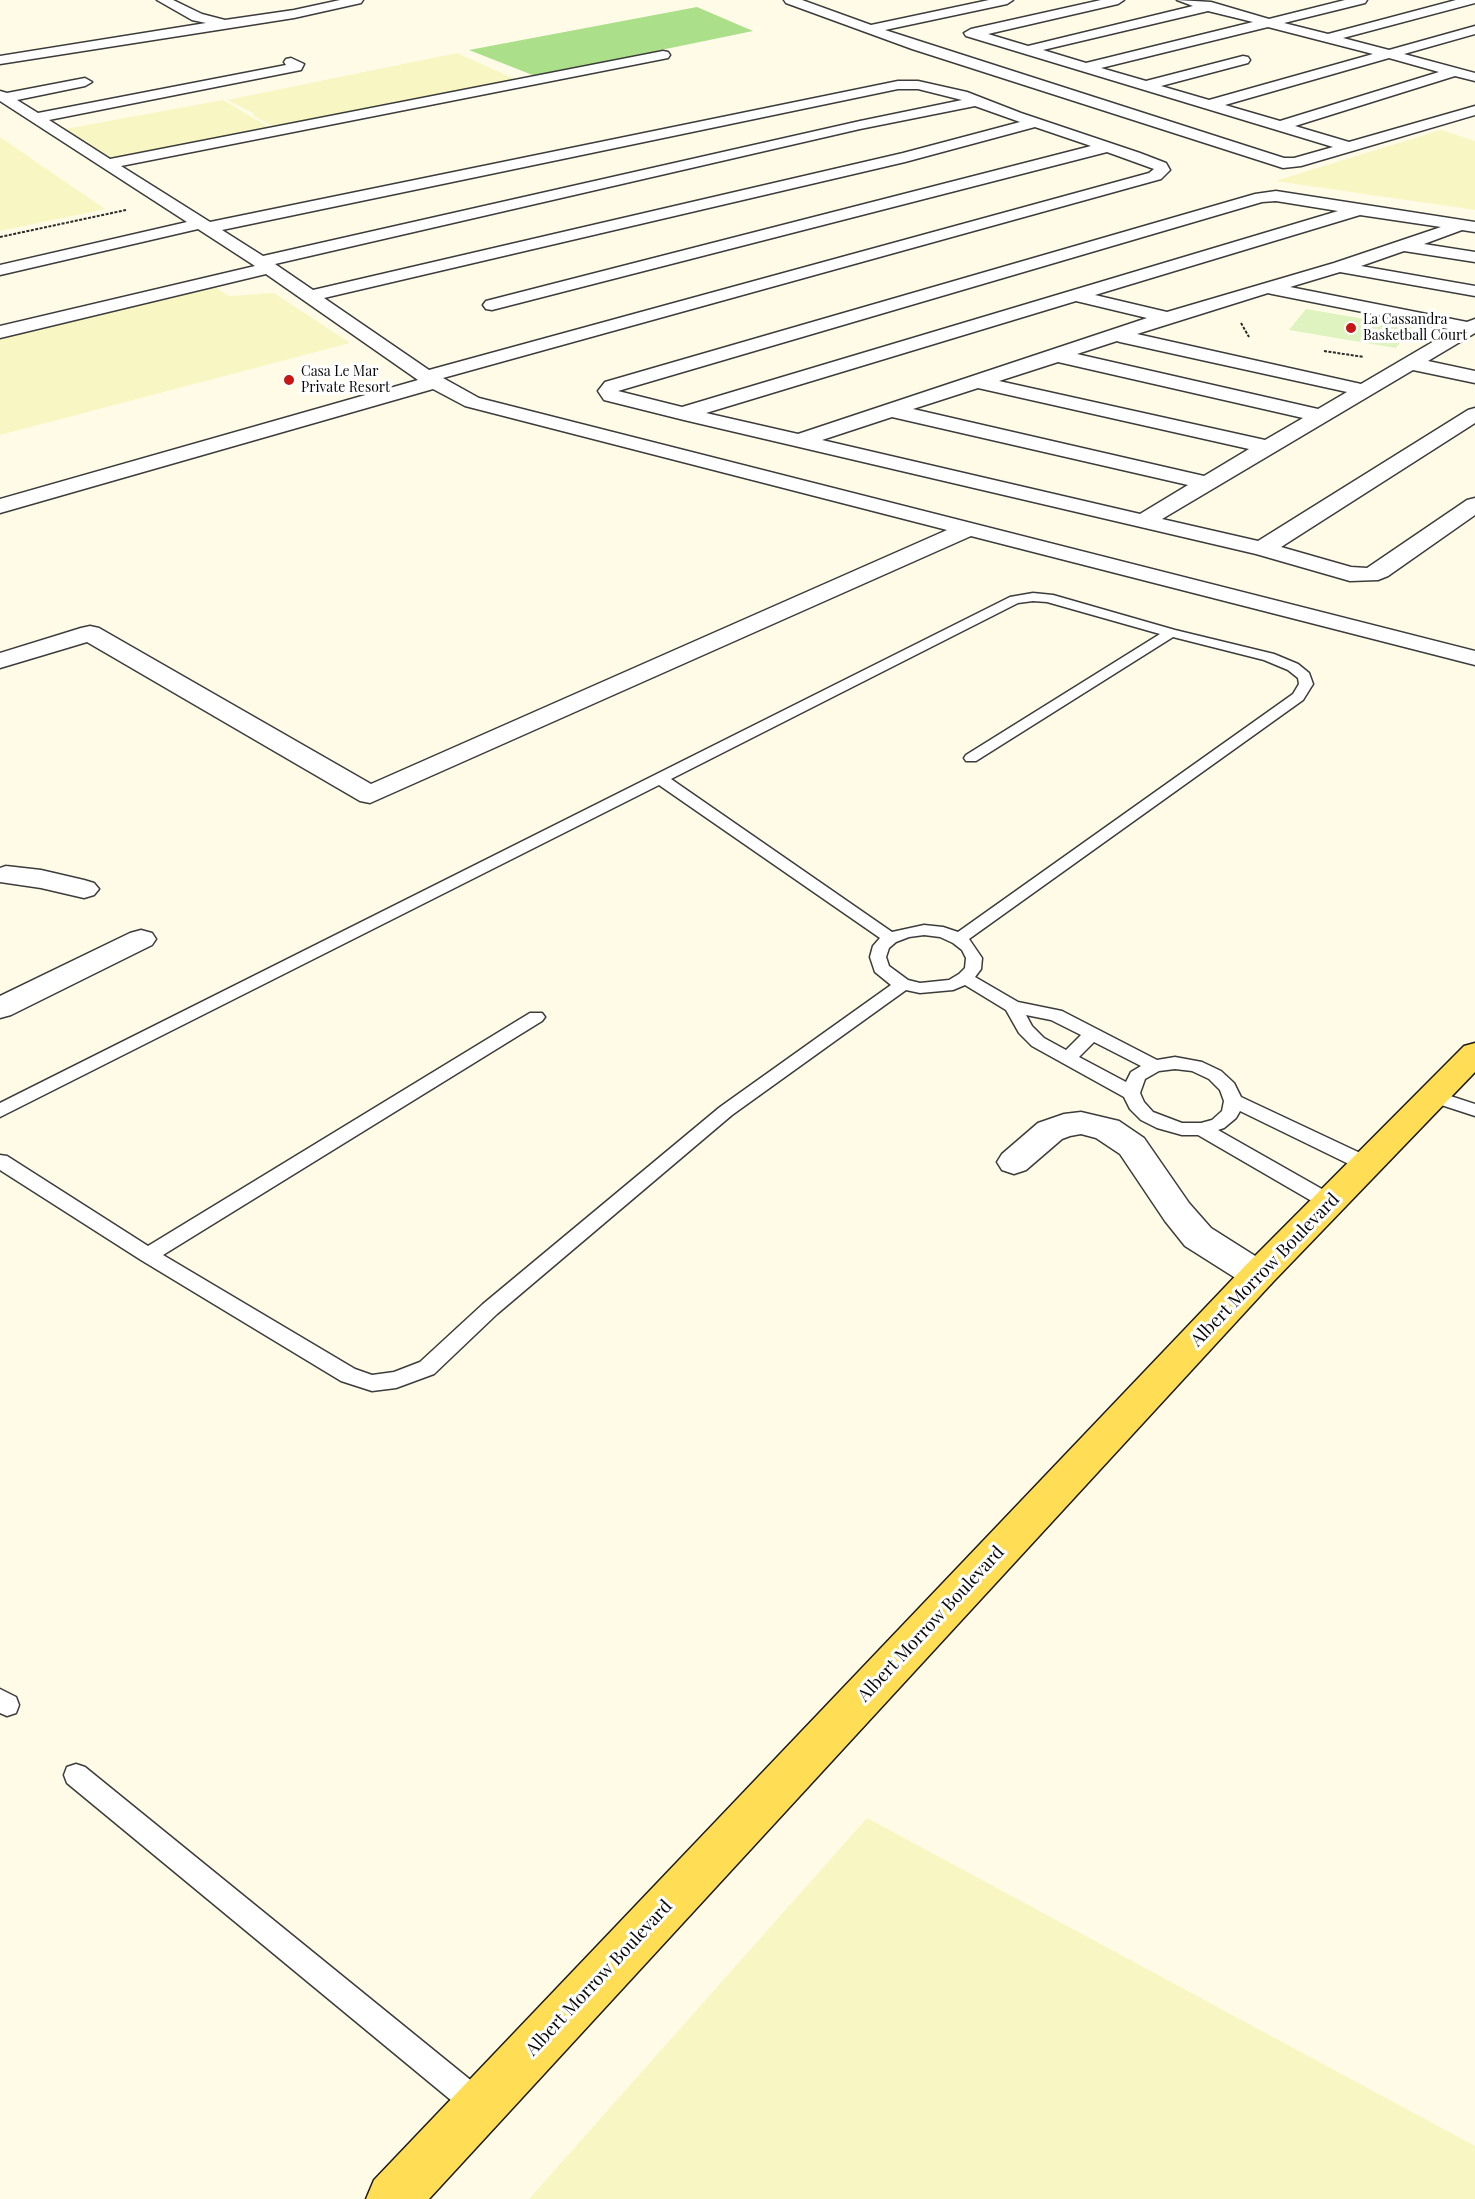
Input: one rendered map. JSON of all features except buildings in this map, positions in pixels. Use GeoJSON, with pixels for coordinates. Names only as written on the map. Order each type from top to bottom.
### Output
{"type":"FeatureCollection","features":[{"type":"Feature","properties":{"kind":"main road","name":"Albert Morrow Boulevard"},"geometry":{"type":"LineString","coordinates":[[393,2199],[1258,1275],[1475,1053]]}},
{"type":"Feature","properties":{"kind":"street"},"geometry":{"type":"LineString","coordinates":[[163,0],[197,17],[225,24]]}},
{"type":"Feature","properties":{"kind":"street"},"geometry":{"type":"LineString","coordinates":[[0,60],[294,14],[357,0]]}},
{"type":"Feature","properties":{"kind":"street"},"geometry":{"type":"LineString","coordinates":[[792,0],[917,46],[1283,163],[1295,163],[1475,110]]}},
{"type":"Feature","properties":{"kind":"street"},"geometry":{"type":"LineString","coordinates":[[870,29],[1007,0]]}},
{"type":"Feature","properties":{"kind":"street"},"geometry":{"type":"LineString","coordinates":[[1118,0],[965,35],[1087,67],[1349,147]]}},
{"type":"Feature","properties":{"kind":"street"},"geometry":{"type":"LineString","coordinates":[[1183,0],[1475,77]]}},
{"type":"Feature","properties":{"kind":"street"},"geometry":{"type":"LineString","coordinates":[[1026,50],[1236,0]]}},
{"type":"Feature","properties":{"kind":"street"},"geometry":{"type":"LineString","coordinates":[[1087,67],[1361,0]]}},
{"type":"Feature","properties":{"kind":"street"},"geometry":{"type":"LineString","coordinates":[[1327,38],[1471,0]]}},
{"type":"Feature","properties":{"kind":"street"},"geometry":{"type":"LineString","coordinates":[[1040,3],[1068,11]]}},
{"type":"Feature","properties":{"kind":"street"},"geometry":{"type":"LineString","coordinates":[[829,15],[861,8]]}},
{"type":"Feature","properties":{"kind":"street"},"geometry":{"type":"LineString","coordinates":[[1208,105],[1475,30]]}},
{"type":"Feature","properties":{"kind":"street"},"geometry":{"type":"LineString","coordinates":[[917,46],[938,41]]}},
{"type":"Feature","properties":{"kind":"street"},"geometry":{"type":"LineString","coordinates":[[1087,101],[1248,62],[1184,44]]}},
{"type":"Feature","properties":{"kind":"street"},"geometry":{"type":"LineString","coordinates":[[108,164],[663,54]]}},
{"type":"Feature","properties":{"kind":"street"},"geometry":{"type":"LineString","coordinates":[[36,118],[297,67],[297,64],[291,62]]}},
{"type":"Feature","properties":{"kind":"street"},"geometry":{"type":"LineString","coordinates":[[1280,126],[1475,66]]}},
{"type":"Feature","properties":{"kind":"street"},"geometry":{"type":"LineString","coordinates":[[1283,71],[1303,77]]}},
{"type":"Feature","properties":{"kind":"street"},"geometry":{"type":"LineString","coordinates":[[2,97],[85,82]]}},
{"type":"Feature","properties":{"kind":"street"},"geometry":{"type":"LineString","coordinates":[[0,270],[203,226],[510,165],[886,86],[918,85],[936,88],[1160,166],[1162,170],[1155,176],[743,288],[0,506]]}},
{"type":"Feature","properties":{"kind":"street"},"geometry":{"type":"LineString","coordinates":[[2,97],[264,265],[430,380],[472,402],[1475,658]]}},
{"type":"Feature","properties":{"kind":"street"},"geometry":{"type":"LineString","coordinates":[[0,332],[563,192],[975,102]]}},
{"type":"Feature","properties":{"kind":"street"},"geometry":{"type":"LineString","coordinates":[[310,296],[905,157],[1034,123]]}},
{"type":"Feature","properties":{"kind":"street"},"geometry":{"type":"LineString","coordinates":[[492,305],[1106,147]]}},
{"type":"Feature","properties":{"kind":"street"},"geometry":{"type":"LineString","coordinates":[[510,165],[583,202]]}},
{"type":"Feature","properties":{"kind":"street"},"geometry":{"type":"LineString","coordinates":[[1468,226],[1276,196],[1261,197],[612,386],[608,391],[611,396],[1262,549],[1350,574],[1370,574],[1380,571],[1475,505]]}},
{"type":"Feature","properties":{"kind":"street"},"geometry":{"type":"LineString","coordinates":[[684,414],[1362,209]]}},
{"type":"Feature","properties":{"kind":"street"},"geometry":{"type":"LineString","coordinates":[[603,212],[644,233]]}},
{"type":"Feature","properties":{"kind":"street"},"geometry":{"type":"LineString","coordinates":[[799,441],[1120,336],[1168,318],[1468,226]]}},
{"type":"Feature","properties":{"kind":"street"},"geometry":{"type":"LineString","coordinates":[[664,244],[704,266]]}},
{"type":"Feature","properties":{"kind":"street"},"geometry":{"type":"LineString","coordinates":[[1402,246],[1475,257]]}},
{"type":"Feature","properties":{"kind":"street"},"geometry":{"type":"LineString","coordinates":[[1340,267],[1475,291]]}},
{"type":"Feature","properties":{"kind":"street"},"geometry":{"type":"LineString","coordinates":[[723,277],[743,288]]}},
{"type":"Feature","properties":{"kind":"street"},"geometry":{"type":"LineString","coordinates":[[983,277],[1073,295],[1168,318]]}},
{"type":"Feature","properties":{"kind":"street"},"geometry":{"type":"LineString","coordinates":[[1267,289],[1473,327]]}},
{"type":"Feature","properties":{"kind":"street"},"geometry":{"type":"LineString","coordinates":[[1143,521],[1473,327]]}},
{"type":"Feature","properties":{"kind":"street"},"geometry":{"type":"LineString","coordinates":[[1120,336],[1363,390]]}},
{"type":"Feature","properties":{"kind":"street"},"geometry":{"type":"LineString","coordinates":[[1058,356],[1320,416]]}},
{"type":"Feature","properties":{"kind":"street"},"geometry":{"type":"LineString","coordinates":[[1410,363],[1475,377]]}},
{"type":"Feature","properties":{"kind":"street"},"geometry":{"type":"LineString","coordinates":[[976,382],[1266,447]]}},
{"type":"Feature","properties":{"kind":"street"},"geometry":{"type":"LineString","coordinates":[[889,410],[1207,483]]}},
{"type":"Feature","properties":{"kind":"street"},"geometry":{"type":"LineString","coordinates":[[1262,549],[1475,414]]}},
{"type":"Feature","properties":{"kind":"street"},"geometry":{"type":"LineString","coordinates":[[0,662],[90,633],[370,795],[968,529]]}},
{"type":"Feature","properties":{"kind":"street"},"geometry":{"type":"LineString","coordinates":[[2,874],[41,879],[84,889]]}},
{"type":"Feature","properties":{"kind":"street"},"geometry":{"type":"LineString","coordinates":[[0,1008],[141,939]]}},
{"type":"Feature","properties":{"kind":"street"},"geometry":{"type":"LineString","coordinates":[[1014,1162],[1050,1131],[1064,1125],[1081,1123],[1107,1129],[1132,1146],[1177,1212],[1198,1237],[1258,1275]]}},
{"type":"Feature","properties":{"kind":"lane"},"geometry":{"type":"LineString","coordinates":[[0,1111],[1015,600],[1033,597],[1048,598],[1171,633],[1269,657],[1293,667],[1304,676],[1306,684],[1298,697],[959,939]]}},
{"type":"Feature","properties":{"kind":"lane"},"geometry":{"type":"LineString","coordinates":[[971,758],[1171,633]]}},
{"type":"Feature","properties":{"kind":"lane"},"geometry":{"type":"LineString","coordinates":[[659,778],[890,938]]}},
{"type":"Feature","properties":{"kind":"lane"},"geometry":{"type":"LineString","coordinates":[[924,930],[943,932],[959,939],[969,948],[974,958],[973,969],[965,978],[953,985],[937,988],[903,984],[890,977],[881,968],[878,957],[881,946],[890,938],[906,932],[924,930]]}},
{"type":"Feature","properties":{"kind":"lane"},"geometry":{"type":"LineString","coordinates":[[965,978],[1013,1007],[1056,1015],[1155,1066]]}},
{"type":"Feature","properties":{"kind":"lane"},"geometry":{"type":"LineString","coordinates":[[0,1161],[148,1255],[348,1375],[372,1383],[396,1380],[427,1368],[490,1310],[726,1111],[903,984]]}},
{"type":"Feature","properties":{"kind":"lane"},"geometry":{"type":"LineString","coordinates":[[1013,1007],[1025,1029],[1038,1042],[1131,1093],[1136,1106],[1147,1116],[1163,1124],[1182,1129],[1201,1129],[1218,1124],[1230,1114],[1233,1101],[1228,1087],[1215,1075],[1196,1066],[1175,1063],[1155,1066],[1137,1077],[1131,1093]]}},
{"type":"Feature","properties":{"kind":"lane"},"geometry":{"type":"LineString","coordinates":[[148,1255],[536,1017]]}},
{"type":"Feature","properties":{"kind":"lane"},"geometry":{"type":"LineString","coordinates":[[1067,1059],[1093,1033]]}},
{"type":"Feature","properties":{"kind":"lane"},"geometry":{"type":"LineString","coordinates":[[1432,1096],[1475,1110]]}},
{"type":"Feature","properties":{"kind":"lane"},"geometry":{"type":"LineString","coordinates":[[1233,1101],[1366,1164]]}},
{"type":"Feature","properties":{"kind":"lane"},"geometry":{"type":"LineString","coordinates":[[1201,1129],[1329,1202]]}},
{"type":"Feature","properties":{"kind":"lane"},"geometry":{"type":"LineString","coordinates":[[76,1775],[480,2106]]}},
{"type":"Feature","properties":{"kind":"path"},"geometry":{"type":"LineString","coordinates":[[0,237],[129,209],[119,202]]}},
{"type":"Feature","properties":{"kind":"path"},"geometry":{"type":"LineString","coordinates":[[1316,351],[1335,351],[1410,363]]}},
{"type":"Feature","properties":{"kind":"shaded area"},"geometry":{"type":"Polygon","coordinates":[[[457,53],[517,80],[276,128],[227,100],[457,53]]]}},
{"type":"Feature","properties":{"kind":"shaded area"},"geometry":{"type":"Polygon","coordinates":[[[223,100],[274,130],[113,161],[65,129],[223,100]]]}},
{"type":"Feature","properties":{"kind":"shaded area"},"geometry":{"type":"Polygon","coordinates":[[[1441,130],[1475,141],[1475,210],[1275,181],[1441,130]]]}},
{"type":"Feature","properties":{"kind":"shaded area"},"geometry":{"type":"Polygon","coordinates":[[[0,137],[105,209],[0,231],[0,137]]]}},
{"type":"Feature","properties":{"kind":"shaded area"},"geometry":{"type":"Polygon","coordinates":[[[209,283],[229,296],[274,293],[350,343],[0,435],[0,336],[209,283]]]}},
{"type":"Feature","properties":{"kind":"shaded area"},"geometry":{"type":"Polygon","coordinates":[[[867,1818],[1475,2146],[1475,2199],[529,2199],[867,1818]]]}},
{"type":"Feature","properties":{"kind":"green space"},"geometry":{"type":"Polygon","coordinates":[[[697,7],[753,31],[535,76],[469,50],[697,7]]]}},
{"type":"Feature","properties":{"kind":"green space","name":"La Cassandra Basketball Court"},"geometry":{"type":"Polygon","coordinates":[[[1306,309],[1412,327],[1396,348],[1289,330],[1306,309]]]}},
{"type":"Feature","properties":{"kind":"place","name":"La Cassandra Basketball Court"},"geometry":{"type":"Point","coordinates":[1351,328]}},
{"type":"Feature","properties":{"kind":"place","name":"Casa Le Mar Private Resort"},"geometry":{"type":"Point","coordinates":[289,380]}}]}
